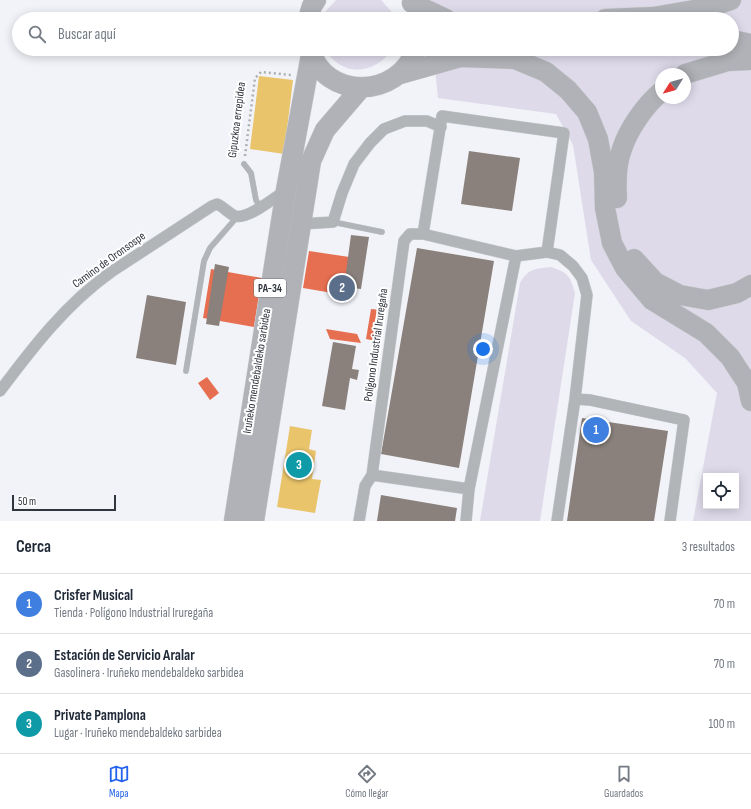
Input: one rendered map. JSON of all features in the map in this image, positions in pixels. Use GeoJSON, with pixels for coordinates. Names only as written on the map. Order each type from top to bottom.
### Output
{"type":"FeatureCollection","features":[{"type":"Feature","properties":{"kind":"highway"},"geometry":{"type":"LineString","coordinates":[[310,12],[316,0]]}},
{"type":"Feature","properties":{"kind":"highway"},"geometry":{"type":"LineString","coordinates":[[682,12],[706,8],[731,0]]}},
{"type":"Feature","properties":{"kind":"highway"},"geometry":{"type":"LineString","coordinates":[[413,7],[427,12]]}},
{"type":"Feature","properties":{"kind":"highway"},"geometry":{"type":"LineString","coordinates":[[739,41],[751,44]]}},
{"type":"Feature","properties":{"kind":"highway"},"geometry":{"type":"LineString","coordinates":[[739,55],[751,58]]}},
{"type":"Feature","properties":{"kind":"highway","name":"Iruñeko mendebaldeko sarbidea"},"geometry":{"type":"LineString","coordinates":[[234,521],[286,190],[309,56]]}},
{"type":"Feature","properties":{"kind":"highway","name":"PA-34"},"geometry":{"type":"LineString","coordinates":[[312,56],[320,68],[331,78],[345,85],[361,88],[375,87],[388,82],[400,74],[463,56]]}},
{"type":"Feature","properties":{"kind":"highway","name":"PA-34"},"geometry":{"type":"LineString","coordinates":[[400,74],[413,56]]}},
{"type":"Feature","properties":{"kind":"highway"},"geometry":{"type":"LineString","coordinates":[[459,57],[515,59],[546,72],[568,90],[587,112],[598,139],[604,172],[605,208],[612,243],[626,268],[652,300],[706,333],[730,357],[746,382],[751,401]]}},
{"type":"Feature","properties":{"kind":"highway"},"geometry":{"type":"LineString","coordinates":[[691,72],[728,61],[751,58]]}},
{"type":"Feature","properties":{"kind":"highway","name":"Iruñeko mendebaldeko sarbidea"},"geometry":{"type":"LineString","coordinates":[[254,521],[275,380],[311,161],[325,130],[361,88]]}},
{"type":"Feature","properties":{"kind":"highway"},"geometry":{"type":"LineString","coordinates":[[655,99],[638,117],[622,148],[616,179],[618,218],[632,257],[655,282],[680,295],[708,300],[737,293],[751,285]]}},
{"type":"Feature","properties":{"kind":"street"},"geometry":{"type":"LineString","coordinates":[[547,252],[564,133],[442,116],[423,234],[516,256],[547,252],[560,255],[573,266],[582,278],[587,295],[575,399],[557,521]]}},
{"type":"Feature","properties":{"kind":"street"},"geometry":{"type":"LineString","coordinates":[[301,224],[333,222],[342,193],[354,164],[370,143],[384,129],[405,121],[427,121],[441,127]]}},
{"type":"Feature","properties":{"kind":"street"},"geometry":{"type":"LineString","coordinates":[[237,217],[247,215],[286,190]]}},
{"type":"Feature","properties":{"kind":"street","name":"Camino de Oronsospe"},"geometry":{"type":"LineString","coordinates":[[0,391],[28,353],[65,311],[96,283],[178,228],[217,204],[223,206],[237,217]]}},
{"type":"Feature","properties":{"kind":"street","name":"Polígono Industrial Iruregaña"},"geometry":{"type":"LineString","coordinates":[[359,521],[365,486],[372,475],[404,241],[410,234],[423,234]]}},
{"type":"Feature","properties":{"kind":"street"},"geometry":{"type":"LineString","coordinates":[[466,521],[469,489],[516,256]]}},
{"type":"Feature","properties":{"kind":"street"},"geometry":{"type":"LineString","coordinates":[[575,399],[590,400],[684,420],[670,521]]}},
{"type":"Feature","properties":{"kind":"street"},"geometry":{"type":"LineString","coordinates":[[372,475],[469,489]]}},
{"type":"Feature","properties":{"kind":"lane","name":"Gipuzkoa errepidea"},"geometry":{"type":"LineString","coordinates":[[244,164],[251,173],[256,200],[260,207]]}},
{"type":"Feature","properties":{"kind":"lane"},"geometry":{"type":"LineString","coordinates":[[186,371],[204,261],[210,248],[237,217]]}},
{"type":"Feature","properties":{"kind":"lane"},"geometry":{"type":"LineString","coordinates":[[333,222],[382,232]]}},
{"type":"Feature","properties":{"kind":"path","name":"Gipuzkoa errepidea"},"geometry":{"type":"LineString","coordinates":[[244,164],[255,78],[261,72],[298,75]]}},
{"type":"Feature","properties":{"kind":"shaded area"},"geometry":{"type":"Polygon","coordinates":[[[336,0],[381,0],[392,12],[325,12],[336,0]]]}},
{"type":"Feature","properties":{"kind":"shaded area"},"geometry":{"type":"Polygon","coordinates":[[[427,0],[751,0],[751,521],[693,521],[717,393],[685,358],[631,321],[591,260],[573,145],[556,114],[438,98],[434,56],[739,56],[739,12],[428,12],[427,0]]]}},
{"type":"Feature","properties":{"kind":"shaded area"},"geometry":{"type":"Polygon","coordinates":[[[330,56],[387,56],[377,64],[358,70],[349,69],[340,65],[330,56]]]}},
{"type":"Feature","properties":{"kind":"shaded area"},"geometry":{"type":"Polygon","coordinates":[[[551,267],[565,273],[570,278],[575,293],[540,521],[480,521],[520,283],[526,274],[532,270],[551,267]]]}},
{"type":"Feature","properties":{"kind":"building: Viviendas"},"geometry":{"type":"Polygon","coordinates":[[[259,76],[293,80],[284,154],[250,149],[259,76]]]}},
{"type":"Feature","properties":{"kind":"building: Viviendas"},"geometry":{"type":"Polygon","coordinates":[[[290,426],[312,430],[309,449],[316,451],[312,479],[321,480],[315,513],[277,507],[290,426]]]}},
{"type":"Feature","properties":{"kind":"building: Comercios"},"geometry":{"type":"Polygon","coordinates":[[[309,251],[356,258],[350,296],[303,288],[309,251]]]}},
{"type":"Feature","properties":{"kind":"building: Comercios"},"geometry":{"type":"Polygon","coordinates":[[[211,269],[262,278],[254,327],[203,318],[211,269]]]}},
{"type":"Feature","properties":{"kind":"building: Comercios"},"geometry":{"type":"Polygon","coordinates":[[[371,309],[381,310],[376,341],[366,339],[371,309]]]}},
{"type":"Feature","properties":{"kind":"building: Comercios"},"geometry":{"type":"Polygon","coordinates":[[[326,329],[357,334],[361,343],[330,339],[326,329]]]}},
{"type":"Feature","properties":{"kind":"building: Comercios"},"geometry":{"type":"Polygon","coordinates":[[[207,377],[219,393],[210,400],[198,383],[207,377]]]}},
{"type":"Feature","properties":{"kind":"building: Industria"},"geometry":{"type":"Polygon","coordinates":[[[469,151],[520,158],[512,211],[461,204],[469,151]]]}},
{"type":"Feature","properties":{"kind":"building: Industria"},"geometry":{"type":"Polygon","coordinates":[[[351,235],[369,237],[361,289],[344,287],[351,235]]]}},
{"type":"Feature","properties":{"kind":"building: Industria"},"geometry":{"type":"Polygon","coordinates":[[[417,248],[494,261],[459,468],[381,454],[417,248]]]}},
{"type":"Feature","properties":{"kind":"building: Industria"},"geometry":{"type":"Polygon","coordinates":[[[215,264],[229,267],[219,326],[206,324],[215,264]]]}},
{"type":"Feature","properties":{"kind":"building: Industria"},"geometry":{"type":"Polygon","coordinates":[[[147,295],[186,302],[176,365],[136,358],[147,295]]]}},
{"type":"Feature","properties":{"kind":"building: Industria"},"geometry":{"type":"Polygon","coordinates":[[[333,342],[356,346],[352,369],[359,370],[357,380],[350,378],[345,410],[322,406],[333,342]]]}},
{"type":"Feature","properties":{"kind":"building: Industria"},"geometry":{"type":"Polygon","coordinates":[[[582,418],[668,431],[654,521],[567,521],[582,418]]]}},
{"type":"Feature","properties":{"kind":"building: Industria"},"geometry":{"type":"Polygon","coordinates":[[[381,495],[457,508],[455,521],[377,521],[381,495]]]}},
{"type":"Feature","properties":{"kind":"place","name":"Estación de Servicio Aralar"},"geometry":{"type":"Point","coordinates":[342,288]}},
{"type":"Feature","properties":{"kind":"place","name":"Crisfer Musical"},"geometry":{"type":"Point","coordinates":[596,430]}},
{"type":"Feature","properties":{"kind":"place","name":"Private Pamplona"},"geometry":{"type":"Point","coordinates":[299,465]}}]}
